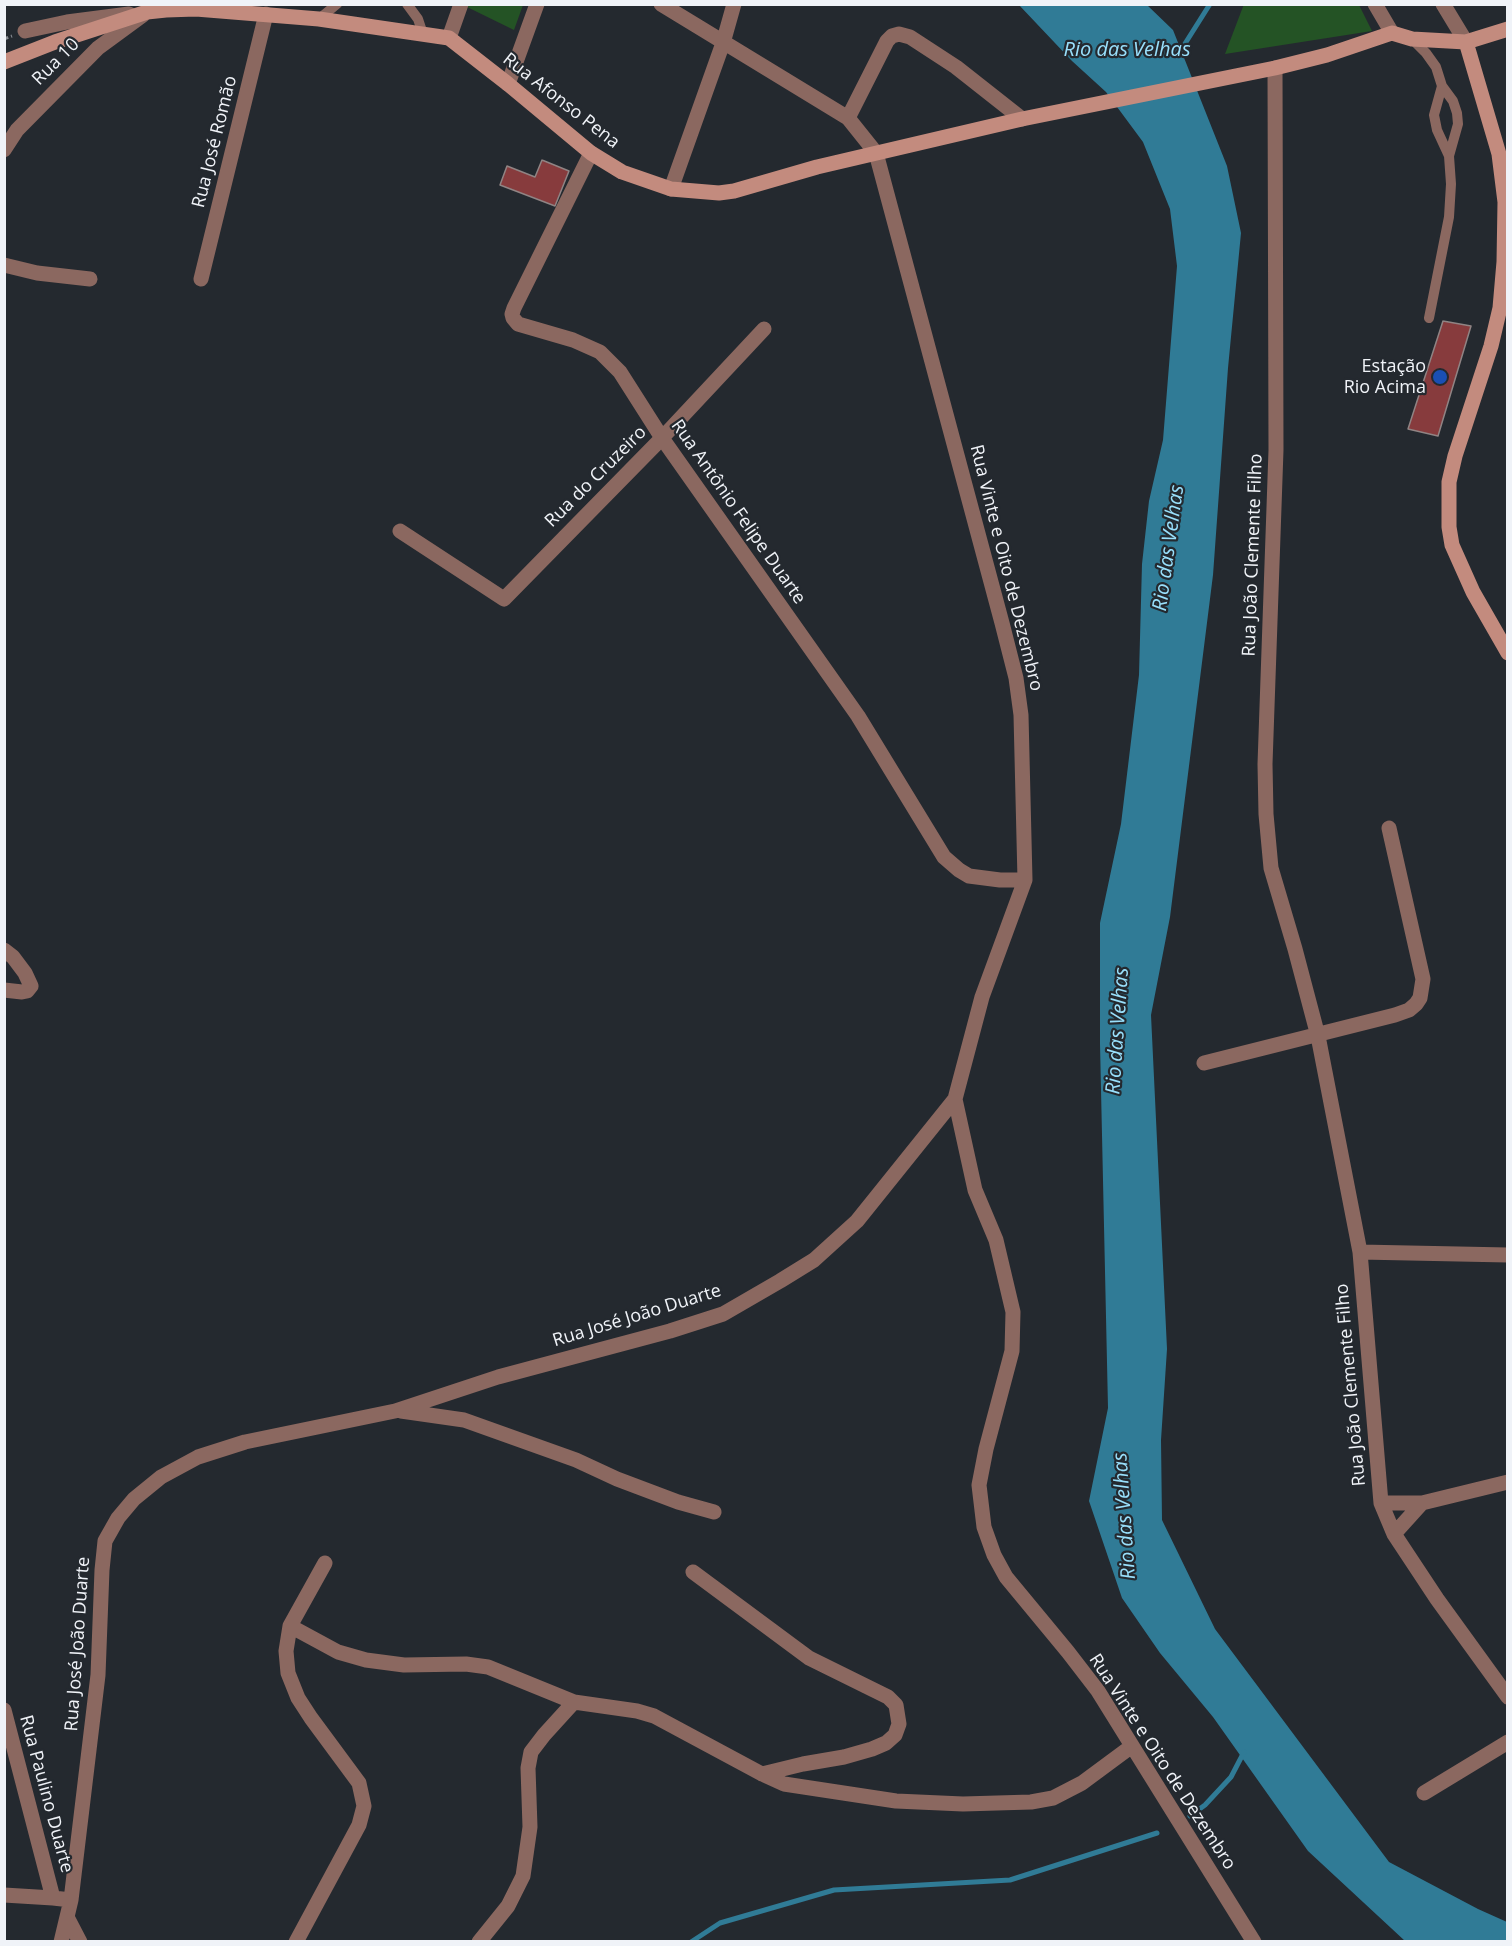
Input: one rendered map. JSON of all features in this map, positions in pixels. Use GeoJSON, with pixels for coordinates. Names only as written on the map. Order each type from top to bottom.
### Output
{"type":"FeatureCollection","features":[{"type":"Feature","properties":{"kind":"main road","name":"Rua Afonso Pena"},"geometry":{"type":"LineString","coordinates":[[4,62],[54,42],[147,12],[196,9],[319,20],[449,38],[591,153],[622,172],[671,189],[706,192],[734,191],[817,167],[1022,119],[1275,68],[1327,55],[1392,33]]}},
{"type":"Feature","properties":{"kind":"main road"},"geometry":{"type":"LineString","coordinates":[[1392,33],[1412,39],[1466,42],[1508,29]]}},
{"type":"Feature","properties":{"kind":"main road"},"geometry":{"type":"LineString","coordinates":[[1466,42],[1499,154],[1505,202],[1504,262],[1500,308],[1491,346],[1455,456],[1449,482],[1449,527],[1452,545],[1473,592],[1508,653]]}},
{"type":"Feature","properties":{"kind":"street"},"geometry":{"type":"LineString","coordinates":[[449,38],[461,4]]}},
{"type":"Feature","properties":{"kind":"street"},"geometry":{"type":"LineString","coordinates":[[508,84],[537,4]]}},
{"type":"Feature","properties":{"kind":"street"},"geometry":{"type":"LineString","coordinates":[[661,4],[848,118],[876,153]]}},
{"type":"Feature","properties":{"kind":"street"},"geometry":{"type":"LineString","coordinates":[[671,189],[723,43],[734,4]]}},
{"type":"Feature","properties":{"kind":"street"},"geometry":{"type":"LineString","coordinates":[[1375,4],[1392,33]]}},
{"type":"Feature","properties":{"kind":"street"},"geometry":{"type":"LineString","coordinates":[[1443,4],[1466,42]]}},
{"type":"Feature","properties":{"kind":"street"},"geometry":{"type":"LineString","coordinates":[[25,31],[67,22],[147,12]]}},
{"type":"Feature","properties":{"kind":"street","name":"Rua 10"},"geometry":{"type":"LineString","coordinates":[[4,150],[17,130],[98,48],[147,12]]}},
{"type":"Feature","properties":{"kind":"street","name":"Rua José Romão"},"geometry":{"type":"LineString","coordinates":[[201,279],[266,14]]}},
{"type":"Feature","properties":{"kind":"street"},"geometry":{"type":"LineString","coordinates":[[848,118],[887,41],[899,34],[910,37],[956,67],[1022,119]]}},
{"type":"Feature","properties":{"kind":"street","name":"Rua João Clemente Filho"},"geometry":{"type":"LineString","coordinates":[[1275,68],[1276,450],[1265,764],[1266,814],[1271,868],[1318,1036],[1360,1252],[1381,1503],[1394,1534],[1437,1599],[1508,1697]]}},
{"type":"Feature","properties":{"kind":"street","name":"Rua Antônio Felipe Duarte"},"geometry":{"type":"LineString","coordinates":[[591,153],[512,316],[518,324],[573,340],[594,349],[605,356],[620,372],[662,438],[858,717],[944,857],[969,876],[1025,880]]}},
{"type":"Feature","properties":{"kind":"street","name":"Rua Vinte e Oito de Dezembro"},"geometry":{"type":"LineString","coordinates":[[876,153],[1017,678],[1022,716],[1025,880],[982,997],[955,1099],[975,1190],[996,1240],[1013,1312],[1012,1351],[986,1449],[979,1485],[984,1527],[994,1555],[1006,1577],[1098,1691],[1254,1941]]}},
{"type":"Feature","properties":{"kind":"street"},"geometry":{"type":"LineString","coordinates":[[4,265],[37,273],[90,279]]}},
{"type":"Feature","properties":{"kind":"street","name":"Rua do Cruzeiro"},"geometry":{"type":"LineString","coordinates":[[400,531],[504,599],[662,438],[764,329]]}},
{"type":"Feature","properties":{"kind":"street"},"geometry":{"type":"LineString","coordinates":[[1204,1063],[1395,1015],[1408,1010],[1420,998],[1423,979],[1389,828]]}},
{"type":"Feature","properties":{"kind":"street"},"geometry":{"type":"LineString","coordinates":[[4,950],[13,957],[31,986],[27,991],[22,992],[4,990]]}},
{"type":"Feature","properties":{"kind":"street","name":"Rua José João Duarte"},"geometry":{"type":"LineString","coordinates":[[71,1900],[98,1675],[105,1541],[118,1518],[134,1499],[161,1477],[198,1457],[245,1442],[395,1411],[498,1377],[670,1331],[723,1314],[814,1260],[857,1221],[955,1099]]}},
{"type":"Feature","properties":{"kind":"street"},"geometry":{"type":"LineString","coordinates":[[1360,1252],[1508,1255]]}},
{"type":"Feature","properties":{"kind":"street","name":"Rua José João Duarte"},"geometry":{"type":"LineString","coordinates":[[395,1411],[464,1420],[576,1460],[617,1479],[678,1502],[714,1512]]}},
{"type":"Feature","properties":{"kind":"street"},"geometry":{"type":"LineString","coordinates":[[1381,1503],[1422,1503],[1508,1482]]}},
{"type":"Feature","properties":{"kind":"street"},"geometry":{"type":"LineString","coordinates":[[1394,1534],[1422,1503]]}},
{"type":"Feature","properties":{"kind":"street"},"geometry":{"type":"LineString","coordinates":[[296,1941],[359,1825],[364,1806],[359,1783],[310,1718],[298,1698],[288,1673],[286,1652],[290,1626],[325,1563]]}},
{"type":"Feature","properties":{"kind":"street"},"geometry":{"type":"LineString","coordinates":[[693,1572],[809,1658],[888,1697],[896,1705],[899,1725],[895,1735],[886,1743],[844,1757],[762,1774]]}},
{"type":"Feature","properties":{"kind":"street"},"geometry":{"type":"LineString","coordinates":[[290,1626],[338,1652],[366,1659],[404,1665],[466,1664],[488,1667],[574,1702],[654,1716],[784,1784],[896,1801],[963,1804],[1031,1802],[1053,1797],[1082,1783],[1132,1746]]}},
{"type":"Feature","properties":{"kind":"street"},"geometry":{"type":"LineString","coordinates":[[479,1941],[508,1906],[523,1876],[530,1827],[528,1768],[531,1752],[574,1702]]}},
{"type":"Feature","properties":{"kind":"street","name":"Rua Paulino Duarte"},"geometry":{"type":"LineString","coordinates":[[4,1710],[53,1898],[71,1900]]}},
{"type":"Feature","properties":{"kind":"street"},"geometry":{"type":"LineString","coordinates":[[1425,1793],[1508,1742]]}},
{"type":"Feature","properties":{"kind":"street"},"geometry":{"type":"LineString","coordinates":[[4,1895],[53,1898]]}},
{"type":"Feature","properties":{"kind":"street"},"geometry":{"type":"LineString","coordinates":[[61,1941],[71,1900]]}},
{"type":"Feature","properties":{"kind":"street"},"geometry":{"type":"LineString","coordinates":[[67,1917],[80,1941]]}},
{"type":"Feature","properties":{"kind":"lane"},"geometry":{"type":"LineString","coordinates":[[319,20],[338,4]]}},
{"type":"Feature","properties":{"kind":"lane"},"geometry":{"type":"LineString","coordinates":[[407,4],[418,19],[423,34]]}},
{"type":"Feature","properties":{"kind":"lane"},"geometry":{"type":"LineString","coordinates":[[1412,39],[1436,67],[1442,86],[1453,101],[1458,124],[1449,156],[1451,184],[1449,217],[1429,318]]}},
{"type":"Feature","properties":{"kind":"lane"},"geometry":{"type":"LineString","coordinates":[[1442,86],[1434,115],[1437,130],[1449,156]]}},
{"type":"Feature","properties":{"kind":"green space"},"geometry":{"type":"Polygon","coordinates":[[[468,4],[523,5],[514,30],[467,7],[468,4]]]}},
{"type":"Feature","properties":{"kind":"green space"},"geometry":{"type":"Polygon","coordinates":[[[1244,4],[1359,5],[1372,31],[1225,54],[1244,4]]]}},
{"type":"Feature","properties":{"kind":"water","name":"Rio das Velhas"},"geometry":{"type":"Polygon","coordinates":[[[1019,5],[1147,5],[1173,30],[1227,166],[1241,233],[1228,368],[1213,575],[1170,917],[1151,1015],[1167,1349],[1161,1440],[1162,1520],[1215,1629],[1389,1862],[1507,1922],[1507,1941],[1405,1941],[1308,1851],[1213,1717],[1160,1653],[1122,1598],[1089,1501],[1108,1408],[1100,1044],[1100,923],[1121,824],[1139,675],[1142,564],[1149,501],[1163,440],[1177,266],[1170,209],[1143,142],[1106,92],[1072,61],[1019,5]]]}},
{"type":"Feature","properties":{"kind":"building"},"geometry":{"type":"Polygon","coordinates":[[[542,160],[569,171],[555,206],[500,185],[507,166],[535,177],[542,160]]]}},
{"type":"Feature","properties":{"kind":"building","name":"Estação Rio Acima"},"geometry":{"type":"Polygon","coordinates":[[[1443,321],[1471,326],[1438,436],[1408,429],[1443,321]]]}},
{"type":"Feature","properties":{"kind":"waterway"},"geometry":{"type":"LineString","coordinates":[[1176,51],[1181,50],[1210,4]]}},
{"type":"Feature","properties":{"kind":"waterway"},"geometry":{"type":"LineString","coordinates":[[1190,1816],[1205,1805],[1231,1777],[1244,1752]]}},
{"type":"Feature","properties":{"kind":"waterway"},"geometry":{"type":"LineString","coordinates":[[691,1942],[720,1923],[834,1890],[1010,1880],[1157,1833]]}},
{"type":"Feature","properties":{"kind":"place","name":"Estação Rio Acima"},"geometry":{"type":"Point","coordinates":[1440,377]}}]}
